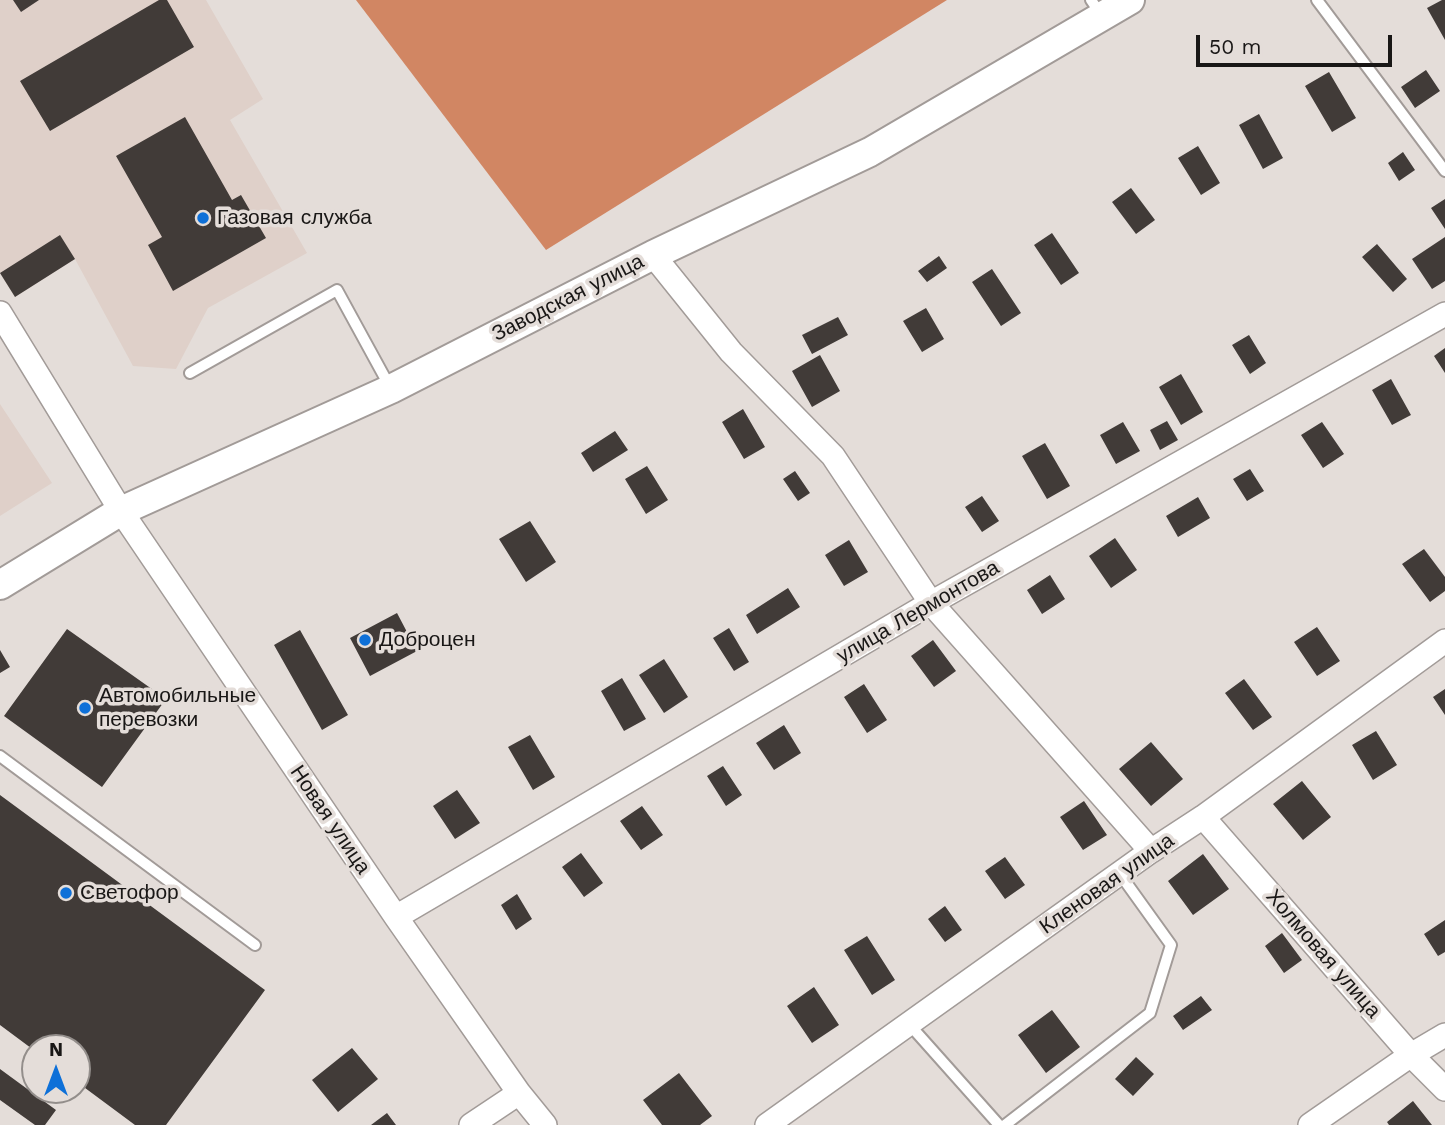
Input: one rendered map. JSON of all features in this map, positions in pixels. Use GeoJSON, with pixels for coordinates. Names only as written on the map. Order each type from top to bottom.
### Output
{"type":"FeatureCollection","features":[{"type":"Feature","properties":{"kind":"street","name":"Заводская улица"},"geometry":{"type":"LineString","coordinates":[[0,585],[121,511],[391,389],[653,255],[870,152],[1096,8],[1130,0]]}},
{"type":"Feature","properties":{"kind":"street"},"geometry":{"type":"LineString","coordinates":[[653,255],[731,352],[833,456],[931,603],[1151,851]]}},
{"type":"Feature","properties":{"kind":"street","name":"Новая улица"},"geometry":{"type":"LineString","coordinates":[[0,313],[121,511],[396,917],[519,1093],[545,1125]]}},
{"type":"Feature","properties":{"kind":"street","name":"улица Лермонтова"},"geometry":{"type":"LineString","coordinates":[[396,917],[931,603],[1445,314]]}},
{"type":"Feature","properties":{"kind":"street","name":"Кленовая улица"},"geometry":{"type":"LineString","coordinates":[[767,1125],[1151,851],[1203,817],[1445,641]]}},
{"type":"Feature","properties":{"kind":"street","name":"Холмовая улица"},"geometry":{"type":"LineString","coordinates":[[1203,817],[1411,1055],[1445,1089]]}},
{"type":"Feature","properties":{"kind":"street"},"geometry":{"type":"LineString","coordinates":[[1310,1125],[1411,1055],[1445,1035]]}},
{"type":"Feature","properties":{"kind":"street"},"geometry":{"type":"LineString","coordinates":[[471,1125],[519,1093]]}},
{"type":"Feature","properties":{"kind":"lane"},"geometry":{"type":"LineString","coordinates":[[1317,0],[1445,171]]}},
{"type":"Feature","properties":{"kind":"lane"},"geometry":{"type":"LineString","coordinates":[[190,373],[337,290],[391,389]]}},
{"type":"Feature","properties":{"kind":"lane"},"geometry":{"type":"LineString","coordinates":[[0,756],[255,945]]}},
{"type":"Feature","properties":{"kind":"lane"},"geometry":{"type":"LineString","coordinates":[[1004,1125],[1150,1013],[1171,945],[1120,874]]}},
{"type":"Feature","properties":{"kind":"lane"},"geometry":{"type":"LineString","coordinates":[[909,1024],[999,1125]]}},
{"type":"Feature","properties":{"kind":"shaded area"},"geometry":{"type":"Polygon","coordinates":[[[0,0],[206,0],[263,99],[230,120],[307,253],[208,308],[176,369],[133,366],[75,259],[15,297],[0,273],[0,0]]]}},
{"type":"Feature","properties":{"kind":"shaded area"},"geometry":{"type":"Polygon","coordinates":[[[356,0],[947,0],[546,250],[356,0]]]}},
{"type":"Feature","properties":{"kind":"shaded area"},"geometry":{"type":"Polygon","coordinates":[[[0,404],[52,483],[0,516],[0,404]]]}},
{"type":"Feature","properties":{"kind":"building"},"geometry":{"type":"Polygon","coordinates":[[[13,0],[39,0],[21,12],[13,0]]]}},
{"type":"Feature","properties":{"kind":"building"},"geometry":{"type":"Polygon","coordinates":[[[159,0],[167,0],[194,47],[50,131],[20,81],[159,0]]]}},
{"type":"Feature","properties":{"kind":"building"},"geometry":{"type":"Polygon","coordinates":[[[1445,0],[1445,40],[1427,8],[1445,0]]]}},
{"type":"Feature","properties":{"kind":"building"},"geometry":{"type":"Polygon","coordinates":[[[1426,70],[1440,91],[1415,108],[1401,87],[1426,70]]]}},
{"type":"Feature","properties":{"kind":"building"},"geometry":{"type":"Polygon","coordinates":[[[1329,72],[1356,118],[1332,132],[1305,86],[1329,72]]]}},
{"type":"Feature","properties":{"kind":"building"},"geometry":{"type":"Polygon","coordinates":[[[1259,114],[1283,158],[1263,169],[1239,125],[1259,114]]]}},
{"type":"Feature","properties":{"kind":"building","name":"Газовая служба"},"geometry":{"type":"Polygon","coordinates":[[[185,117],[232,200],[241,195],[266,238],[173,291],[148,245],[162,237],[116,156],[185,117]]]}},
{"type":"Feature","properties":{"kind":"building"},"geometry":{"type":"Polygon","coordinates":[[[1198,146],[1220,183],[1201,195],[1178,158],[1198,146]]]}},
{"type":"Feature","properties":{"kind":"building"},"geometry":{"type":"Polygon","coordinates":[[[1403,152],[1415,170],[1399,181],[1388,163],[1403,152]]]}},
{"type":"Feature","properties":{"kind":"building"},"geometry":{"type":"Polygon","coordinates":[[[1131,188],[1155,220],[1136,234],[1112,202],[1131,188]]]}},
{"type":"Feature","properties":{"kind":"building"},"geometry":{"type":"Polygon","coordinates":[[[1445,199],[1445,229],[1431,208],[1445,199]]]}},
{"type":"Feature","properties":{"kind":"building"},"geometry":{"type":"Polygon","coordinates":[[[1052,233],[1079,273],[1061,285],[1034,245],[1052,233]]]}},
{"type":"Feature","properties":{"kind":"building"},"geometry":{"type":"Polygon","coordinates":[[[60,235],[75,259],[15,297],[0,273],[60,235]]]}},
{"type":"Feature","properties":{"kind":"building"},"geometry":{"type":"Polygon","coordinates":[[[1445,237],[1445,281],[1432,289],[1412,259],[1445,237]]]}},
{"type":"Feature","properties":{"kind":"building"},"geometry":{"type":"Polygon","coordinates":[[[1377,244],[1407,279],[1393,292],[1362,257],[1377,244]]]}},
{"type":"Feature","properties":{"kind":"building"},"geometry":{"type":"Polygon","coordinates":[[[939,256],[947,268],[927,282],[918,271],[939,256]]]}},
{"type":"Feature","properties":{"kind":"building"},"geometry":{"type":"Polygon","coordinates":[[[992,269],[1021,313],[1001,326],[972,282],[992,269]]]}},
{"type":"Feature","properties":{"kind":"building"},"geometry":{"type":"Polygon","coordinates":[[[926,308],[944,339],[922,352],[903,321],[926,308]]]}},
{"type":"Feature","properties":{"kind":"building"},"geometry":{"type":"Polygon","coordinates":[[[838,317],[848,335],[812,354],[802,335],[838,317]]]}},
{"type":"Feature","properties":{"kind":"building"},"geometry":{"type":"Polygon","coordinates":[[[1249,335],[1266,363],[1250,374],[1232,345],[1249,335]]]}},
{"type":"Feature","properties":{"kind":"building"},"geometry":{"type":"Polygon","coordinates":[[[1445,348],[1445,373],[1434,356],[1445,348]]]}},
{"type":"Feature","properties":{"kind":"building"},"geometry":{"type":"Polygon","coordinates":[[[820,355],[840,391],[812,407],[792,371],[820,355]]]}},
{"type":"Feature","properties":{"kind":"building"},"geometry":{"type":"Polygon","coordinates":[[[1181,374],[1203,412],[1181,425],[1159,387],[1181,374]]]}},
{"type":"Feature","properties":{"kind":"building"},"geometry":{"type":"Polygon","coordinates":[[[1391,379],[1411,415],[1392,425],[1372,390],[1391,379]]]}},
{"type":"Feature","properties":{"kind":"building"},"geometry":{"type":"Polygon","coordinates":[[[743,409],[765,447],[744,459],[722,422],[743,409]]]}},
{"type":"Feature","properties":{"kind":"building"},"geometry":{"type":"Polygon","coordinates":[[[1167,421],[1178,440],[1160,450],[1150,430],[1167,421]]]}},
{"type":"Feature","properties":{"kind":"building"},"geometry":{"type":"Polygon","coordinates":[[[1123,422],[1140,451],[1116,464],[1100,435],[1123,422]]]}},
{"type":"Feature","properties":{"kind":"building"},"geometry":{"type":"Polygon","coordinates":[[[1322,422],[1344,454],[1323,468],[1301,435],[1322,422]]]}},
{"type":"Feature","properties":{"kind":"building"},"geometry":{"type":"Polygon","coordinates":[[[615,431],[628,450],[593,472],[581,453],[615,431]]]}},
{"type":"Feature","properties":{"kind":"building"},"geometry":{"type":"Polygon","coordinates":[[[1045,443],[1070,486],[1047,499],[1022,456],[1045,443]]]}},
{"type":"Feature","properties":{"kind":"building"},"geometry":{"type":"Polygon","coordinates":[[[647,466],[668,500],[646,514],[625,479],[647,466]]]}},
{"type":"Feature","properties":{"kind":"building"},"geometry":{"type":"Polygon","coordinates":[[[1250,469],[1264,491],[1247,501],[1233,479],[1250,469]]]}},
{"type":"Feature","properties":{"kind":"building"},"geometry":{"type":"Polygon","coordinates":[[[795,471],[810,493],[798,501],[783,479],[795,471]]]}},
{"type":"Feature","properties":{"kind":"building"},"geometry":{"type":"Polygon","coordinates":[[[982,496],[999,521],[982,532],[965,507],[982,496]]]}},
{"type":"Feature","properties":{"kind":"building"},"geometry":{"type":"Polygon","coordinates":[[[1198,497],[1210,518],[1178,537],[1166,516],[1198,497]]]}},
{"type":"Feature","properties":{"kind":"building"},"geometry":{"type":"Polygon","coordinates":[[[530,521],[556,562],[526,582],[499,539],[530,521]]]}},
{"type":"Feature","properties":{"kind":"building"},"geometry":{"type":"Polygon","coordinates":[[[1115,538],[1137,570],[1111,588],[1089,556],[1115,538]]]}},
{"type":"Feature","properties":{"kind":"building"},"geometry":{"type":"Polygon","coordinates":[[[849,540],[868,572],[844,586],[825,555],[849,540]]]}},
{"type":"Feature","properties":{"kind":"building"},"geometry":{"type":"Polygon","coordinates":[[[1424,549],[1445,577],[1445,591],[1430,602],[1402,564],[1424,549]]]}},
{"type":"Feature","properties":{"kind":"building"},"geometry":{"type":"Polygon","coordinates":[[[1050,575],[1065,599],[1042,614],[1027,590],[1050,575]]]}},
{"type":"Feature","properties":{"kind":"building"},"geometry":{"type":"Polygon","coordinates":[[[788,588],[800,607],[757,634],[746,615],[788,588]]]}},
{"type":"Feature","properties":{"kind":"building"},"geometry":{"type":"Polygon","coordinates":[[[397,613],[417,651],[370,676],[350,638],[397,613]]]}},
{"type":"Feature","properties":{"kind":"building"},"geometry":{"type":"Polygon","coordinates":[[[1317,627],[1340,661],[1317,676],[1294,642],[1317,627]]]}},
{"type":"Feature","properties":{"kind":"building"},"geometry":{"type":"Polygon","coordinates":[[[729,628],[749,662],[734,671],[713,638],[729,628]]]}},
{"type":"Feature","properties":{"kind":"building","name":"Автомобильные перевозки"},"geometry":{"type":"Polygon","coordinates":[[[67,629],[166,699],[102,787],[4,716],[67,629]]]}},
{"type":"Feature","properties":{"kind":"building"},"geometry":{"type":"Polygon","coordinates":[[[300,630],[348,715],[322,730],[274,645],[300,630]]]}},
{"type":"Feature","properties":{"kind":"building"},"geometry":{"type":"Polygon","coordinates":[[[933,640],[956,671],[934,687],[911,656],[933,640]]]}},
{"type":"Feature","properties":{"kind":"building"},"geometry":{"type":"Polygon","coordinates":[[[0,650],[10,667],[0,673],[0,650]]]}},
{"type":"Feature","properties":{"kind":"building"},"geometry":{"type":"Polygon","coordinates":[[[664,659],[688,697],[664,713],[639,675],[664,659]]]}},
{"type":"Feature","properties":{"kind":"building"},"geometry":{"type":"Polygon","coordinates":[[[622,678],[646,719],[624,731],[601,691],[622,678]]]}},
{"type":"Feature","properties":{"kind":"building"},"geometry":{"type":"Polygon","coordinates":[[[1244,679],[1272,717],[1253,730],[1225,693],[1244,679]]]}},
{"type":"Feature","properties":{"kind":"building"},"geometry":{"type":"Polygon","coordinates":[[[864,684],[887,720],[867,733],[844,697],[864,684]]]}},
{"type":"Feature","properties":{"kind":"building"},"geometry":{"type":"Polygon","coordinates":[[[1445,689],[1445,715],[1433,697],[1445,689]]]}},
{"type":"Feature","properties":{"kind":"building"},"geometry":{"type":"Polygon","coordinates":[[[784,725],[801,753],[774,770],[756,743],[784,725]]]}},
{"type":"Feature","properties":{"kind":"building"},"geometry":{"type":"Polygon","coordinates":[[[1376,731],[1397,765],[1373,780],[1352,745],[1376,731]]]}},
{"type":"Feature","properties":{"kind":"building"},"geometry":{"type":"Polygon","coordinates":[[[530,735],[555,777],[533,790],[508,747],[530,735]]]}},
{"type":"Feature","properties":{"kind":"building"},"geometry":{"type":"Polygon","coordinates":[[[1151,742],[1183,779],[1151,806],[1119,769],[1151,742]]]}},
{"type":"Feature","properties":{"kind":"building"},"geometry":{"type":"Polygon","coordinates":[[[723,766],[742,795],[726,806],[707,776],[723,766]]]}},
{"type":"Feature","properties":{"kind":"building"},"geometry":{"type":"Polygon","coordinates":[[[1302,781],[1331,817],[1303,840],[1273,804],[1302,781]]]}},
{"type":"Feature","properties":{"kind":"building"},"geometry":{"type":"Polygon","coordinates":[[[457,790],[480,823],[455,839],[433,806],[457,790]]]}},
{"type":"Feature","properties":{"kind":"building","name":"Светофор"},"geometry":{"type":"Polygon","coordinates":[[[0,795],[265,990],[166,1125],[135,1125],[91,1092],[91,1034],[21,1034],[21,1041],[0,1025],[0,795]]]}},
{"type":"Feature","properties":{"kind":"building"},"geometry":{"type":"Polygon","coordinates":[[[1084,801],[1107,835],[1083,850],[1060,817],[1084,801]]]}},
{"type":"Feature","properties":{"kind":"building"},"geometry":{"type":"Polygon","coordinates":[[[642,806],[663,835],[641,850],[620,821],[642,806]]]}},
{"type":"Feature","properties":{"kind":"building"},"geometry":{"type":"Polygon","coordinates":[[[581,853],[603,883],[584,897],[562,867],[581,853]]]}},
{"type":"Feature","properties":{"kind":"building"},"geometry":{"type":"Polygon","coordinates":[[[1203,854],[1229,889],[1193,915],[1168,881],[1203,854]]]}},
{"type":"Feature","properties":{"kind":"building"},"geometry":{"type":"Polygon","coordinates":[[[1005,857],[1025,885],[1005,899],[985,871],[1005,857]]]}},
{"type":"Feature","properties":{"kind":"building"},"geometry":{"type":"Polygon","coordinates":[[[517,894],[532,919],[516,930],[501,905],[517,894]]]}},
{"type":"Feature","properties":{"kind":"building"},"geometry":{"type":"Polygon","coordinates":[[[945,906],[962,930],[945,942],[928,919],[945,906]]]}},
{"type":"Feature","properties":{"kind":"building"},"geometry":{"type":"Polygon","coordinates":[[[1445,920],[1445,952],[1438,956],[1424,934],[1445,920]]]}},
{"type":"Feature","properties":{"kind":"building"},"geometry":{"type":"Polygon","coordinates":[[[1282,933],[1302,960],[1284,973],[1265,946],[1282,933]]]}},
{"type":"Feature","properties":{"kind":"building"},"geometry":{"type":"Polygon","coordinates":[[[867,936],[895,980],[872,995],[844,950],[867,936]]]}},
{"type":"Feature","properties":{"kind":"building"},"geometry":{"type":"Polygon","coordinates":[[[814,987],[839,1025],[812,1043],[787,1006],[814,987]]]}},
{"type":"Feature","properties":{"kind":"building"},"geometry":{"type":"Polygon","coordinates":[[[1201,996],[1212,1010],[1183,1030],[1173,1016],[1201,996]]]}},
{"type":"Feature","properties":{"kind":"building"},"geometry":{"type":"Polygon","coordinates":[[[1052,1010],[1080,1047],[1046,1073],[1018,1035],[1052,1010]]]}},
{"type":"Feature","properties":{"kind":"building"},"geometry":{"type":"Polygon","coordinates":[[[352,1048],[378,1079],[338,1112],[312,1080],[352,1048]]]}},
{"type":"Feature","properties":{"kind":"building"},"geometry":{"type":"Polygon","coordinates":[[[1136,1057],[1154,1074],[1133,1096],[1115,1079],[1136,1057]]]}},
{"type":"Feature","properties":{"kind":"building"},"geometry":{"type":"Polygon","coordinates":[[[0,1069],[21,1084],[21,1104],[48,1104],[56,1110],[45,1125],[35,1125],[0,1100],[0,1069]]]}},
{"type":"Feature","properties":{"kind":"building"},"geometry":{"type":"Polygon","coordinates":[[[679,1073],[712,1116],[700,1125],[662,1125],[643,1100],[679,1073]]]}},
{"type":"Feature","properties":{"kind":"building"},"geometry":{"type":"Polygon","coordinates":[[[1413,1101],[1432,1125],[1389,1125],[1387,1122],[1413,1101]]]}},
{"type":"Feature","properties":{"kind":"building"},"geometry":{"type":"Polygon","coordinates":[[[387,1113],[396,1125],[371,1125],[387,1113]]]}},
{"type":"Feature","properties":{"kind":"place","name":"Газовая служба"},"geometry":{"type":"Point","coordinates":[203,218]}},
{"type":"Feature","properties":{"kind":"place","name":"Доброцен"},"geometry":{"type":"Point","coordinates":[365,640]}},
{"type":"Feature","properties":{"kind":"place","name":"Автомобильные перевозки"},"geometry":{"type":"Point","coordinates":[85,708]}},
{"type":"Feature","properties":{"kind":"place","name":"Светофор"},"geometry":{"type":"Point","coordinates":[66,893]}}]}
